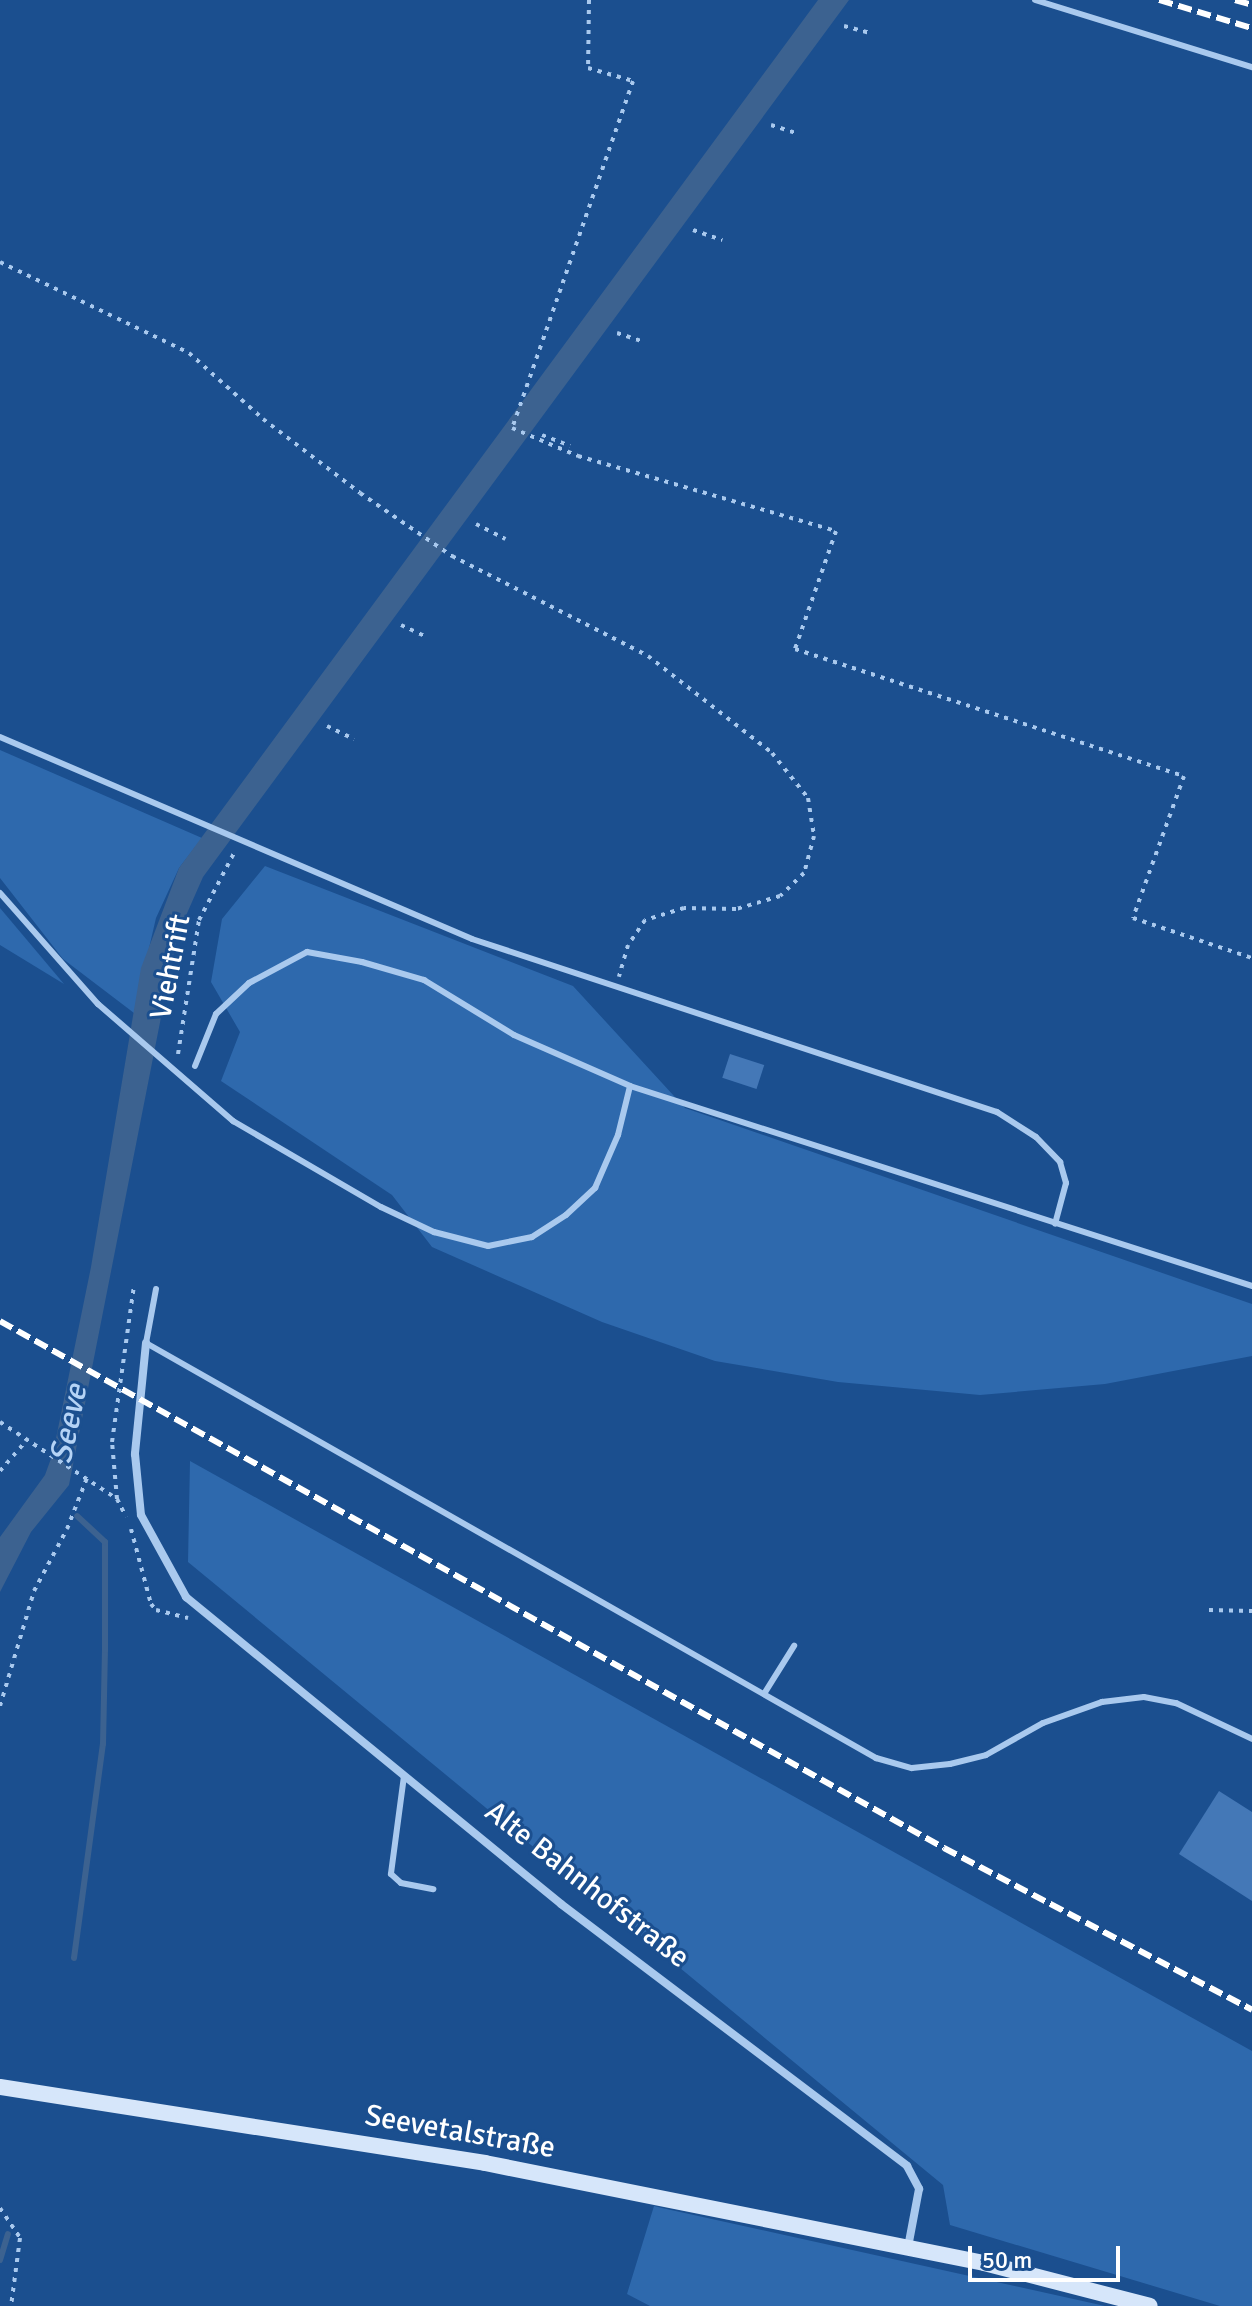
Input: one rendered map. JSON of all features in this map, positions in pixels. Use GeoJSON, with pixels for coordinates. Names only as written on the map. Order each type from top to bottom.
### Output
{"type":"FeatureCollection","features":[{"type":"Feature","properties":{"kind":"main road","name":"Seevetalstraße"},"geometry":{"type":"LineString","coordinates":[[0,2087],[485,2163],[908,2247]]}},
{"type":"Feature","properties":{"kind":"main road"},"geometry":{"type":"LineString","coordinates":[[908,2247],[1150,2306]]}},
{"type":"Feature","properties":{"kind":"street","name":"Alte Bahnhofstraße"},"geometry":{"type":"LineString","coordinates":[[146,1343],[135,1454],[141,1515],[186,1597],[561,1904],[907,2166],[919,2189],[908,2247]]}},
{"type":"Feature","properties":{"kind":"lane"},"geometry":{"type":"LineString","coordinates":[[1035,0],[1252,67]]}},
{"type":"Feature","properties":{"kind":"lane"},"geometry":{"type":"LineString","coordinates":[[0,737],[472,939],[997,1112],[1036,1137],[1060,1162],[1066,1183],[1055,1224]]}},
{"type":"Feature","properties":{"kind":"lane"},"geometry":{"type":"LineString","coordinates":[[0,893],[98,1004],[233,1121],[381,1207],[434,1232],[488,1246],[532,1237],[566,1215],[595,1188],[618,1135],[630,1086]]}},
{"type":"Feature","properties":{"kind":"lane"},"geometry":{"type":"LineString","coordinates":[[195,1066],[216,1014],[249,983],[307,952],[424,980],[514,1035],[630,1086],[1252,1286]]}},
{"type":"Feature","properties":{"kind":"lane"},"geometry":{"type":"LineString","coordinates":[[156,1289],[146,1343],[876,1758],[912,1768],[986,1755],[1043,1723],[1102,1702],[1144,1697],[1176,1703],[1252,1739]]}},
{"type":"Feature","properties":{"kind":"lane"},"geometry":{"type":"LineString","coordinates":[[764,1694],[794,1646]]}},
{"type":"Feature","properties":{"kind":"lane"},"geometry":{"type":"LineString","coordinates":[[404,1776],[391,1874],[401,1883],[433,1889]]}},
{"type":"Feature","properties":{"kind":"path"},"geometry":{"type":"LineString","coordinates":[[589,0],[588,68],[633,81],[512,428],[578,456],[836,531],[795,649],[1184,776],[1133,918],[1252,958]]}},
{"type":"Feature","properties":{"kind":"path"},"geometry":{"type":"LineString","coordinates":[[844,26],[871,33]]}},
{"type":"Feature","properties":{"kind":"path"},"geometry":{"type":"LineString","coordinates":[[771,125],[799,134]]}},
{"type":"Feature","properties":{"kind":"path"},"geometry":{"type":"LineString","coordinates":[[693,230],[722,240]]}},
{"type":"Feature","properties":{"kind":"path"},"geometry":{"type":"LineString","coordinates":[[0,262],[189,353],[263,419],[360,493],[452,556],[648,656],[772,753],[808,798],[814,836],[804,873],[780,896],[736,909],[684,908],[645,920],[628,945],[616,987]]}},
{"type":"Feature","properties":{"kind":"path"},"geometry":{"type":"LineString","coordinates":[[617,333],[642,341]]}},
{"type":"Feature","properties":{"kind":"path"},"geometry":{"type":"LineString","coordinates":[[542,435],[570,446]]}},
{"type":"Feature","properties":{"kind":"path"},"geometry":{"type":"LineString","coordinates":[[476,524],[505,539]]}},
{"type":"Feature","properties":{"kind":"path"},"geometry":{"type":"LineString","coordinates":[[401,625],[427,637]]}},
{"type":"Feature","properties":{"kind":"path"},"geometry":{"type":"LineString","coordinates":[[327,726],[354,739]]}},
{"type":"Feature","properties":{"kind":"path","name":"Viehtrift"},"geometry":{"type":"LineString","coordinates":[[178,1054],[199,920],[236,849]]}},
{"type":"Feature","properties":{"kind":"path"},"geometry":{"type":"LineString","coordinates":[[134,1286],[112,1442],[117,1499],[156,1610],[221,1626]]}},
{"type":"Feature","properties":{"kind":"path"},"geometry":{"type":"LineString","coordinates":[[0,1422],[48,1457],[74,1469],[117,1499]]}},
{"type":"Feature","properties":{"kind":"path"},"geometry":{"type":"LineString","coordinates":[[0,1471],[26,1441]]}},
{"type":"Feature","properties":{"kind":"path"},"geometry":{"type":"LineString","coordinates":[[0,1706],[34,1591],[87,1478]]}},
{"type":"Feature","properties":{"kind":"path"},"geometry":{"type":"LineString","coordinates":[[1209,1610],[1252,1611]]}},
{"type":"Feature","properties":{"kind":"path"},"geometry":{"type":"LineString","coordinates":[[0,2208],[20,2238],[11,2306]]}},
{"type":"Feature","properties":{"kind":"shaded area"},"geometry":{"type":"Polygon","coordinates":[[[0,750],[202,838],[179,868],[156,918],[134,1013],[63,959],[0,878],[0,750]]]}},
{"type":"Feature","properties":{"kind":"shaded area"},"geometry":{"type":"Polygon","coordinates":[[[265,866],[573,986],[685,1108],[1252,1304],[1252,1356],[1105,1384],[980,1395],[838,1382],[715,1361],[602,1322],[432,1247],[392,1195],[221,1081],[240,1032],[211,982],[222,919],[265,866]]]}},
{"type":"Feature","properties":{"kind":"shaded area"},"geometry":{"type":"Polygon","coordinates":[[[0,908],[64,984],[0,945],[0,908]]]}},
{"type":"Feature","properties":{"kind":"shaded area"},"geometry":{"type":"Polygon","coordinates":[[[190,1461],[1252,2051],[1252,2306],[1220,2306],[950,2225],[943,2185],[188,1562],[190,1461]]]}},
{"type":"Feature","properties":{"kind":"shaded area"},"geometry":{"type":"Polygon","coordinates":[[[654,2206],[1105,2306],[650,2306],[627,2294],[654,2206]]]}},
{"type":"Feature","properties":{"kind":"water","name":"Seeve"},"geometry":{"type":"Polygon","coordinates":[[[818,0],[849,0],[203,877],[177,936],[69,1485],[31,1532],[0,1592],[0,1537],[45,1475],[53,1453],[91,1267],[141,968],[179,868],[818,0]]]}},
{"type":"Feature","properties":{"kind":"building"},"geometry":{"type":"Polygon","coordinates":[[[730,1054],[764,1065],[757,1089],[722,1078],[730,1054]]]}},
{"type":"Feature","properties":{"kind":"building"},"geometry":{"type":"Polygon","coordinates":[[[1219,1791],[1252,1812],[1252,1901],[1179,1854],[1219,1791]]]}},
{"type":"Feature","properties":{"kind":"waterway"},"geometry":{"type":"LineString","coordinates":[[74,1958],[103,1744],[105,1650],[105,1542],[77,1516]]}},
{"type":"Feature","properties":{"kind":"waterway"},"geometry":{"type":"LineString","coordinates":[[0,2260],[8,2234]]}},
{"type":"Feature","properties":{"kind":"railway"},"geometry":{"type":"LineString","coordinates":[[1159,0],[1252,28]]}},
{"type":"Feature","properties":{"kind":"railway"},"geometry":{"type":"LineString","coordinates":[[1235,0],[1252,5]]}},
{"type":"Feature","properties":{"kind":"railway"},"geometry":{"type":"LineString","coordinates":[[0,1321],[944,1848],[1252,2010]]}}]}
